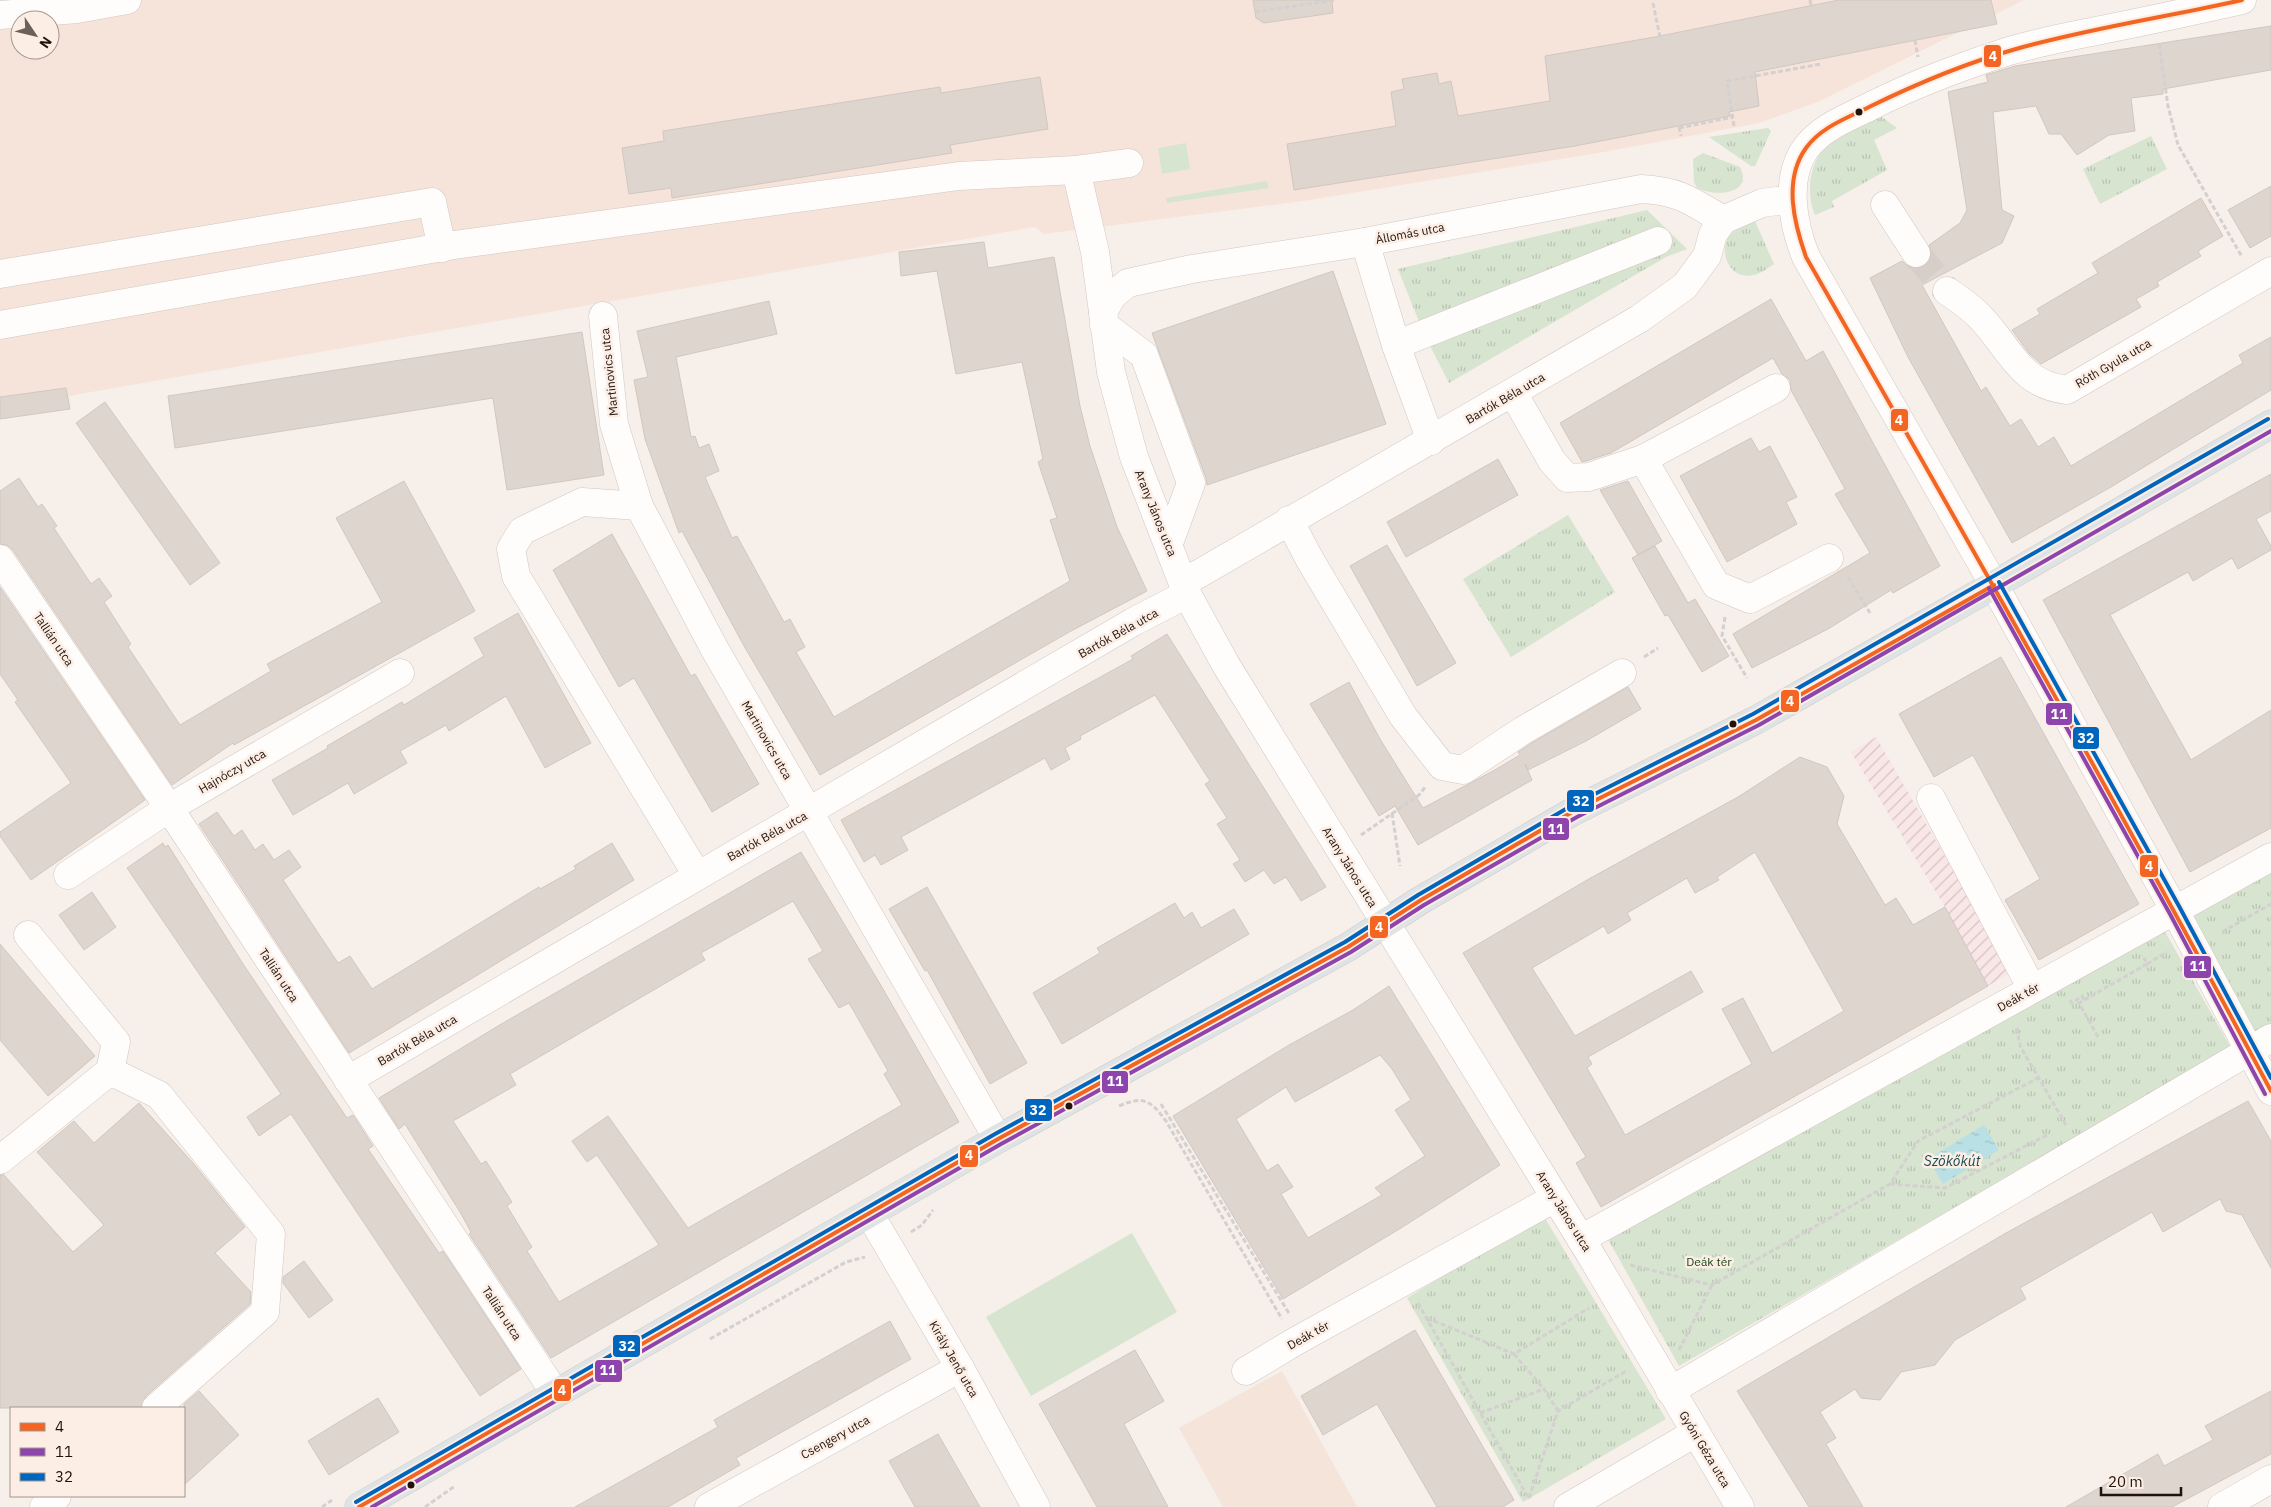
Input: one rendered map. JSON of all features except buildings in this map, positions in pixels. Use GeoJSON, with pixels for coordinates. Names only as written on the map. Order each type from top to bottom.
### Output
{"type":"FeatureCollection","features":[{"type":"Feature","properties":{"kind":"main road"},"geometry":{"type":"LineString","coordinates":[[359,1507],[998,1138],[1348,947],[1421,900],[1574,811],[1756,720],[1994,585],[2271,424]]}},
{"type":"Feature","properties":{"kind":"street"},"geometry":{"type":"LineString","coordinates":[[0,15],[77,9],[127,0]]}},
{"type":"Feature","properties":{"kind":"street"},"geometry":{"type":"LineString","coordinates":[[2242,0],[2006,52],[1895,94],[1838,122],[1821,133],[1806,148],[1798,161],[1786,209],[1806,256],[1994,585],[2175,911],[2260,1044],[2271,1091]]}},
{"type":"Feature","properties":{"kind":"street"},"geometry":{"type":"LineString","coordinates":[[0,326],[442,248],[959,176],[1076,170],[1129,163]]}},
{"type":"Feature","properties":{"kind":"street","name":"Arany János utca"},"geometry":{"type":"LineString","coordinates":[[1076,170],[1095,252],[1112,372],[1134,457],[1185,589],[1226,665],[1581,1240],[1670,1391]]}},
{"type":"Feature","properties":{"kind":"street","name":"Állomás utca"},"geometry":{"type":"LineString","coordinates":[[1104,318],[1113,295],[1128,283],[1192,269],[1366,242],[1641,188],[1678,194],[1723,220]]}},
{"type":"Feature","properties":{"kind":"street"},"geometry":{"type":"LineString","coordinates":[[0,274],[432,202],[442,248]]}},
{"type":"Feature","properties":{"kind":"street"},"geometry":{"type":"LineString","coordinates":[[1723,220],[1762,203],[1786,209]]}},
{"type":"Feature","properties":{"kind":"street"},"geometry":{"type":"LineString","coordinates":[[1885,205],[1916,253]]}},
{"type":"Feature","properties":{"kind":"street","name":"Bartók Béla utca"},"geometry":{"type":"LineString","coordinates":[[348,1080],[1134,622],[1289,520],[1431,441],[1639,319],[1686,286],[1707,256],[1713,234],[1723,220]]}},
{"type":"Feature","properties":{"kind":"street"},"geometry":{"type":"LineString","coordinates":[[1396,345],[1658,241]]}},
{"type":"Feature","properties":{"kind":"street"},"geometry":{"type":"LineString","coordinates":[[1366,242],[1396,345],[1431,441]]}},
{"type":"Feature","properties":{"kind":"street","name":"Róth Gyula utca"},"geometry":{"type":"LineString","coordinates":[[1947,291],[1982,319],[2001,345],[2030,376],[2042,384],[2068,390],[2263,276]]}},
{"type":"Feature","properties":{"kind":"street","name":"Martinovics utca"},"geometry":{"type":"LineString","coordinates":[[603,316],[614,424],[639,506],[714,648],[998,1138]]}},
{"type":"Feature","properties":{"kind":"street"},"geometry":{"type":"LineString","coordinates":[[1104,318],[1144,355],[1190,483],[1168,543]]}},
{"type":"Feature","properties":{"kind":"street"},"geometry":{"type":"LineString","coordinates":[[1513,393],[1552,461],[1567,478],[1589,477],[1643,459],[1776,388]]}},
{"type":"Feature","properties":{"kind":"street"},"geometry":{"type":"LineString","coordinates":[[1643,459],[1716,585],[1750,599],[1828,558]]}},
{"type":"Feature","properties":{"kind":"street"},"geometry":{"type":"LineString","coordinates":[[639,506],[582,502],[522,531],[511,549],[516,576],[697,876]]}},
{"type":"Feature","properties":{"kind":"street"},"geometry":{"type":"LineString","coordinates":[[1289,520],[1310,560],[1403,716],[1442,766],[1463,770],[1522,731],[1622,673]]}},
{"type":"Feature","properties":{"kind":"street","name":"Tallián utca"},"geometry":{"type":"LineString","coordinates":[[0,559],[169,808],[555,1393]]}},
{"type":"Feature","properties":{"kind":"street","name":"Hajnóczy utca"},"geometry":{"type":"LineString","coordinates":[[68,875],[169,808],[400,673]]}},
{"type":"Feature","properties":{"kind":"street"},"geometry":{"type":"LineString","coordinates":[[1931,798],[2032,989]]}},
{"type":"Feature","properties":{"kind":"street","name":"Deák tér"},"geometry":{"type":"LineString","coordinates":[[1581,1240],[2271,857]]}},
{"type":"Feature","properties":{"kind":"street"},"geometry":{"type":"LineString","coordinates":[[0,1160],[110,1071],[116,1042],[28,935]]}},
{"type":"Feature","properties":{"kind":"street"},"geometry":{"type":"LineString","coordinates":[[1670,1391],[2260,1044]]}},
{"type":"Feature","properties":{"kind":"street"},"geometry":{"type":"LineString","coordinates":[[110,1071],[159,1095],[271,1234],[265,1312],[157,1407]]}},
{"type":"Feature","properties":{"kind":"street","name":"Deák tér"},"geometry":{"type":"LineString","coordinates":[[1246,1372],[1300,1339],[1555,1198]]}},
{"type":"Feature","properties":{"kind":"street","name":"Király Jenő utca"},"geometry":{"type":"LineString","coordinates":[[869,1213],[960,1368],[1036,1507]]}},
{"type":"Feature","properties":{"kind":"street","name":"Csengery utca"},"geometry":{"type":"LineString","coordinates":[[710,1507],[960,1368]]}},
{"type":"Feature","properties":{"kind":"street","name":"Gyóni Géza utca"},"geometry":{"type":"LineString","coordinates":[[1670,1391],[1740,1507]]}},
{"type":"Feature","properties":{"kind":"street"},"geometry":{"type":"LineString","coordinates":[[1568,1507],[1695,1433]]}},
{"type":"Feature","properties":{"kind":"street"},"geometry":{"type":"LineString","coordinates":[[2222,1507],[2271,1479]]}},
{"type":"Feature","properties":{"kind":"street"},"geometry":{"type":"LineString","coordinates":[[44,1507],[56,1497]]}},
{"type":"Feature","properties":{"kind":"path"},"geometry":{"type":"LineString","coordinates":[[1255,12],[1335,0]]}},
{"type":"Feature","properties":{"kind":"path"},"geometry":{"type":"LineString","coordinates":[[1810,0],[1811,5]]}},
{"type":"Feature","properties":{"kind":"path"},"geometry":{"type":"LineString","coordinates":[[1653,3],[1660,37]]}},
{"type":"Feature","properties":{"kind":"path"},"geometry":{"type":"LineString","coordinates":[[2155,19],[2168,106],[2178,145],[2263,276]]}},
{"type":"Feature","properties":{"kind":"path"},"geometry":{"type":"LineString","coordinates":[[1915,40],[1919,59]]}},
{"type":"Feature","properties":{"kind":"path"},"geometry":{"type":"LineString","coordinates":[[1734,126],[1727,81],[1821,64]]}},
{"type":"Feature","properties":{"kind":"path"},"geometry":{"type":"LineString","coordinates":[[1681,136],[1679,127],[1733,117]]}},
{"type":"Feature","properties":{"kind":"path"},"geometry":{"type":"LineString","coordinates":[[1828,558],[1838,562],[1870,613]]}},
{"type":"Feature","properties":{"kind":"path"},"geometry":{"type":"LineString","coordinates":[[1730,592],[1722,636],[1747,678]]}},
{"type":"Feature","properties":{"kind":"path"},"geometry":{"type":"LineString","coordinates":[[1361,835],[1419,795]]}},
{"type":"Feature","properties":{"kind":"path"},"geometry":{"type":"LineString","coordinates":[[1392,813],[1400,866]]}},
{"type":"Feature","properties":{"kind":"path"},"geometry":{"type":"LineString","coordinates":[[2222,932],[2271,904]]}},
{"type":"Feature","properties":{"kind":"path"},"geometry":{"type":"LineString","coordinates":[[2098,1037],[2079,1003],[2170,950]]}},
{"type":"Feature","properties":{"kind":"path"},"geometry":{"type":"LineString","coordinates":[[2135,961],[2143,957],[2147,964]]}},
{"type":"Feature","properties":{"kind":"path"},"geometry":{"type":"LineString","coordinates":[[2072,1003],[2082,996],[2084,1000]]}},
{"type":"Feature","properties":{"kind":"path"},"geometry":{"type":"LineString","coordinates":[[2016,1022],[2020,1046],[2065,1126],[2074,1121]]}},
{"type":"Feature","properties":{"kind":"path"},"geometry":{"type":"LineString","coordinates":[[1679,1350],[1712,1286],[1890,1184],[1918,1141],[2038,1078]]}},
{"type":"Feature","properties":{"kind":"path"},"geometry":{"type":"LineString","coordinates":[[1144,1100],[1156,1107],[1166,1121],[1300,1339]]}},
{"type":"Feature","properties":{"kind":"path"},"geometry":{"type":"LineString","coordinates":[[1161,1104],[1300,1339]]}},
{"type":"Feature","properties":{"kind":"path"},"geometry":{"type":"LineString","coordinates":[[1890,1184],[1945,1188],[2057,1130]]}},
{"type":"Feature","properties":{"kind":"path"},"geometry":{"type":"LineString","coordinates":[[908,1233],[922,1225],[938,1205]]}},
{"type":"Feature","properties":{"kind":"path"},"geometry":{"type":"LineString","coordinates":[[704,1343],[846,1262],[874,1256]]}},
{"type":"Feature","properties":{"kind":"path"},"geometry":{"type":"LineString","coordinates":[[1627,1264],[1712,1286]]}},
{"type":"Feature","properties":{"kind":"path"},"geometry":{"type":"LineString","coordinates":[[1415,1298],[1529,1498],[1558,1411],[1628,1370]]}},
{"type":"Feature","properties":{"kind":"path"},"geometry":{"type":"LineString","coordinates":[[1514,1354],[1589,1308]]}},
{"type":"Feature","properties":{"kind":"path"},"geometry":{"type":"LineString","coordinates":[[1426,1318],[1514,1354],[1544,1389],[1558,1411]]}},
{"type":"Feature","properties":{"kind":"path"},"geometry":{"type":"LineString","coordinates":[[1480,1413],[1544,1389]]}},
{"type":"Feature","properties":{"kind":"path"},"geometry":{"type":"LineString","coordinates":[[425,1507],[460,1482]]}},
{"type":"Feature","properties":{"kind":"shaded area"},"geometry":{"type":"Polygon","coordinates":[[[0,0],[2024,0],[1820,101],[1759,123],[1604,152],[1303,201],[1044,234],[1035,227],[0,408],[0,0]]]}},
{"type":"Feature","properties":{"kind":"shaded area"},"geometry":{"type":"Polygon","coordinates":[[[1876,737],[2012,972],[1988,986],[1945,907],[1851,752],[1876,737]]]}},
{"type":"Feature","properties":{"kind":"shaded area"},"geometry":{"type":"Polygon","coordinates":[[[1282,1371],[1357,1507],[1223,1507],[1179,1428],[1282,1371]]]}},
{"type":"Feature","properties":{"kind":"green space"},"geometry":{"type":"Polygon","coordinates":[[[1882,117],[1897,128],[1874,140],[1887,170],[1832,201],[1834,207],[1815,215],[1810,196],[1810,185],[1814,165],[1825,147],[1838,136],[1882,117]]]}},
{"type":"Feature","properties":{"kind":"green space"},"geometry":{"type":"Polygon","coordinates":[[[1768,128],[1771,131],[1755,166],[1751,166],[1709,137],[1768,128]]]}},
{"type":"Feature","properties":{"kind":"green space"},"geometry":{"type":"Polygon","coordinates":[[[2151,136],[2167,169],[2100,204],[2083,169],[2151,136]]]}},
{"type":"Feature","properties":{"kind":"green space"},"geometry":{"type":"Polygon","coordinates":[[[1186,143],[1190,169],[1162,174],[1158,148],[1186,143]]]}},
{"type":"Feature","properties":{"kind":"green space"},"geometry":{"type":"Polygon","coordinates":[[[1703,153],[1740,167],[1743,176],[1742,183],[1737,188],[1722,193],[1704,191],[1697,188],[1694,182],[1693,159],[1703,153]]]}},
{"type":"Feature","properties":{"kind":"green space"},"geometry":{"type":"Polygon","coordinates":[[[1267,181],[1269,188],[1167,203],[1166,198],[1267,181]]]}},
{"type":"Feature","properties":{"kind":"green space"},"geometry":{"type":"Polygon","coordinates":[[[1647,210],[1687,249],[1666,257],[1449,383],[1424,334],[1398,269],[1647,210]]]}},
{"type":"Feature","properties":{"kind":"green space"},"geometry":{"type":"Polygon","coordinates":[[[1755,221],[1774,264],[1764,271],[1753,275],[1744,275],[1737,273],[1731,268],[1727,261],[1725,245],[1728,237],[1734,231],[1755,221]]]}},
{"type":"Feature","properties":{"kind":"green space"},"geometry":{"type":"Polygon","coordinates":[[[1568,515],[1615,592],[1511,657],[1463,579],[1568,515]]]}},
{"type":"Feature","properties":{"kind":"green space"},"geometry":{"type":"Polygon","coordinates":[[[2271,865],[2271,1025],[2256,1034],[2191,914],[2271,865]]]}},
{"type":"Feature","properties":{"kind":"green space","name":"Deák tér"},"geometry":{"type":"Polygon","coordinates":[[[2164,930],[2231,1048],[1679,1366],[1604,1232],[2164,930]]]}},
{"type":"Feature","properties":{"kind":"green space"},"geometry":{"type":"Polygon","coordinates":[[[1543,1215],[1666,1419],[1523,1502],[1407,1298],[1543,1215]]]}},
{"type":"Feature","properties":{"kind":"green space"},"geometry":{"type":"Polygon","coordinates":[[[1132,1233],[1177,1312],[1031,1396],[986,1317],[1132,1233]]]}},
{"type":"Feature","properties":{"kind":"water","name":"Szökőkút"},"geometry":{"type":"Polygon","coordinates":[[[1984,1125],[1999,1150],[1943,1184],[1928,1159],[1984,1125]]]}},
{"type":"Feature","properties":{"kind":"tunnel"},"geometry":{"type":"LineString","coordinates":[[1916,253],[1947,291]]}},
{"type":"Feature","properties":{"kind":"transit line","name":"4"},"geometry":{"type":"LineString","coordinates":[[2242,0],[2072,35],[2016,49],[1960,67],[1905,90],[1852,115],[1819,134],[1806,148],[1799,160],[1795,174],[1793,202],[1798,230],[1806,257],[2041,672],[2271,1091]]}},
{"type":"Feature","properties":{"kind":"transit line","name":"32"},"geometry":{"type":"LineString","coordinates":[[356,1502],[995,1134],[1345,942],[1418,895],[1571,806],[1753,714],[2268,419]]}},
{"type":"Feature","properties":{"kind":"transit line","name":"11"},"geometry":{"type":"LineString","coordinates":[[372,1507],[1001,1144],[1351,952],[1424,905],[1577,817],[1759,725],[2271,431]]}},
{"type":"Feature","properties":{"kind":"transit line","name":"32"},"geometry":{"type":"LineString","coordinates":[[1999,582],[2180,908],[2271,1078]]}},
{"type":"Feature","properties":{"kind":"transit line","name":"4"},"geometry":{"type":"LineString","coordinates":[[359,1507],[998,1139],[1348,947],[1421,900],[1574,811],[1756,720],[1994,585]]}},
{"type":"Feature","properties":{"kind":"transit line","name":"11"},"geometry":{"type":"LineString","coordinates":[[1989,588],[2170,914],[2265,1094]]}}]}
